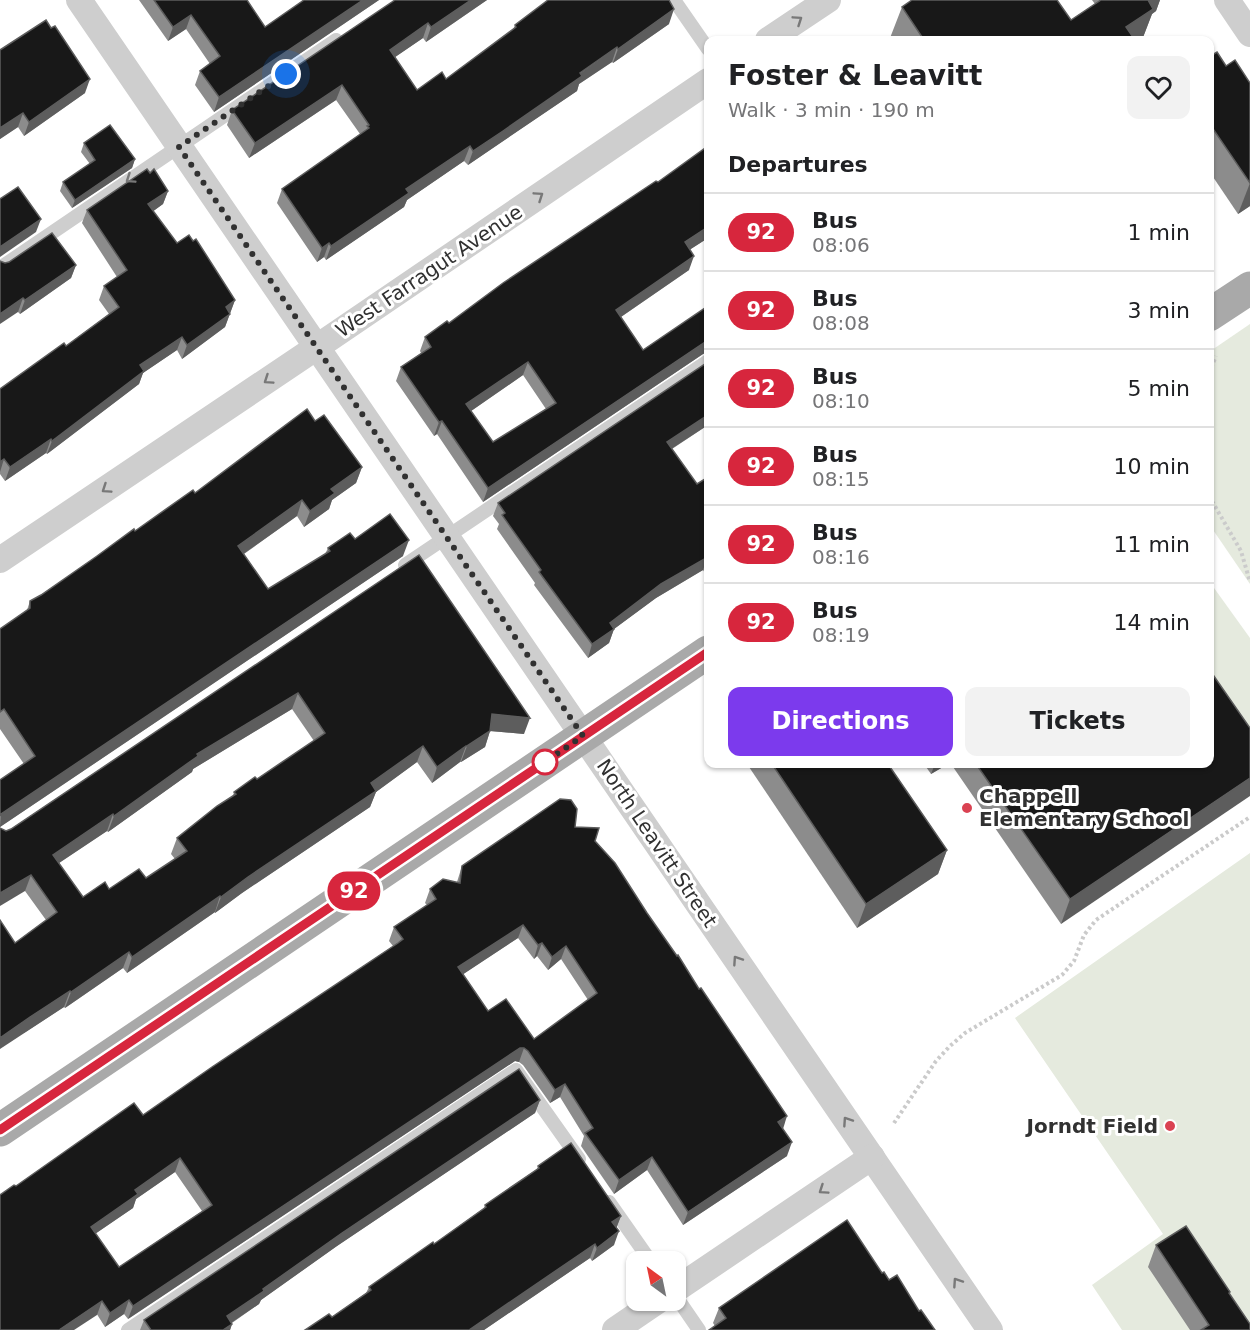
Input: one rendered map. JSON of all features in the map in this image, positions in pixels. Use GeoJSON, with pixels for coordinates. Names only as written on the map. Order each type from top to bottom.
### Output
{"type":"FeatureCollection","features":[{"type":"Feature","properties":{"kind":"main road"},"geometry":{"type":"LineString","coordinates":[[1214,312],[1250,288]]}},
{"type":"Feature","properties":{"kind":"main road"},"geometry":{"type":"LineString","coordinates":[[0,1130],[704,655]]}},
{"type":"Feature","properties":{"kind":"street","name":"North Leavitt Street"},"geometry":{"type":"LineString","coordinates":[[79,0],[990,1330]]}},
{"type":"Feature","properties":{"kind":"street"},"geometry":{"type":"LineString","coordinates":[[774,36],[828,0]]}},
{"type":"Feature","properties":{"kind":"street"},"geometry":{"type":"LineString","coordinates":[[1236,3],[1250,34]]}},
{"type":"Feature","properties":{"kind":"street","name":"West Farragut Avenue"},"geometry":{"type":"LineString","coordinates":[[0,560],[704,84]]}},
{"type":"Feature","properties":{"kind":"street"},"geometry":{"type":"LineString","coordinates":[[686,1283],[872,1157]]}},
{"type":"Feature","properties":{"kind":"street"},"geometry":{"type":"LineString","coordinates":[[615,1330],[643,1311]]}},
{"type":"Feature","properties":{"kind":"lane"},"geometry":{"type":"LineString","coordinates":[[674,0],[704,43]]}},
{"type":"Feature","properties":{"kind":"lane"},"geometry":{"type":"LineString","coordinates":[[0,268],[347,32]]}},
{"type":"Feature","properties":{"kind":"lane"},"geometry":{"type":"LineString","coordinates":[[392,574],[704,364]]}},
{"type":"Feature","properties":{"kind":"lane"},"geometry":{"type":"LineString","coordinates":[[128,1330],[516,1070],[585,1167]]}},
{"type":"Feature","properties":{"kind":"lane"},"geometry":{"type":"LineString","coordinates":[[598,1186],[643,1251]]}},
{"type":"Feature","properties":{"kind":"lane"},"geometry":{"type":"LineString","coordinates":[[686,1311],[699,1330]]}},
{"type":"Feature","properties":{"kind":"path"},"geometry":{"type":"LineString","coordinates":[[1214,361],[1216,356]]}},
{"type":"Feature","properties":{"kind":"path"},"geometry":{"type":"LineString","coordinates":[[1214,505],[1241,551],[1250,582]]}},
{"type":"Feature","properties":{"kind":"path"},"geometry":{"type":"LineString","coordinates":[[894,1123],[936,1062],[950,1046],[965,1033],[1062,975],[1074,961],[1084,935],[1096,920],[1250,817]]}},
{"type":"Feature","properties":{"kind":"shaded area"},"geometry":{"type":"Polygon","coordinates":[[[1250,324],[1250,584],[1214,531],[1214,349],[1250,324]]]}},
{"type":"Feature","properties":{"kind":"shaded area"},"geometry":{"type":"Polygon","coordinates":[[[1214,588],[1250,638],[1250,750],[1214,701],[1214,588]]]}},
{"type":"Feature","properties":{"kind":"shaded area","name":"Jorndt Field"},"geometry":{"type":"Polygon","coordinates":[[[1250,853],[1250,1330],[1122,1330],[1092,1285],[1163,1234],[1015,1018],[1250,853]]]}},
{"type":"Feature","properties":{"kind":"building"},"geometry":{"type":"Polygon","coordinates":[[[154,0],[247,0],[265,27],[304,0],[363,0],[219,97],[200,71],[220,56],[191,15],[173,27],[154,0]]]}},
{"type":"Feature","properties":{"kind":"building"},"geometry":{"type":"Polygon","coordinates":[[[395,0],[471,0],[431,27],[428,23],[390,50],[417,90],[442,72],[446,79],[548,0],[669,0],[674,9],[580,73],[582,76],[503,131],[473,151],[470,146],[406,189],[409,193],[331,246],[329,243],[322,248],[282,189],[369,128],[367,126],[369,125],[342,85],[255,143],[232,110],[395,0]]]}},
{"type":"Feature","properties":{"kind":"building"},"geometry":{"type":"Polygon","coordinates":[[[912,0],[1057,0],[1071,20],[1101,0],[1148,0],[1153,9],[1126,27],[1132,36],[921,36],[902,7],[912,0]]]}},
{"type":"Feature","properties":{"kind":"building"},"geometry":{"type":"Polygon","coordinates":[[[46,20],[51,28],[55,26],[90,79],[29,122],[23,113],[0,128],[0,50],[46,20]]]}},
{"type":"Feature","properties":{"kind":"building"},"geometry":{"type":"Polygon","coordinates":[[[1217,52],[1226,66],[1235,60],[1250,83],[1250,183],[1214,130],[1214,54],[1217,52]]]}},
{"type":"Feature","properties":{"kind":"building"},"geometry":{"type":"Polygon","coordinates":[[[110,125],[135,159],[75,200],[63,182],[95,160],[84,143],[110,125]]]}},
{"type":"Feature","properties":{"kind":"building"},"geometry":{"type":"Polygon","coordinates":[[[704,149],[704,230],[685,242],[694,256],[616,310],[643,350],[704,309],[704,343],[488,488],[401,367],[431,347],[425,337],[447,321],[449,323],[503,283],[656,181],[658,182],[704,149]],[[528,362],[466,404],[493,442],[556,403],[528,362]]]}},
{"type":"Feature","properties":{"kind":"building"},"geometry":{"type":"Polygon","coordinates":[[[147,169],[150,173],[154,169],[168,191],[148,204],[177,243],[189,235],[193,241],[196,239],[235,300],[226,307],[230,314],[187,345],[182,337],[140,365],[144,371],[52,441],[51,439],[10,467],[4,459],[0,462],[0,389],[64,343],[66,346],[119,307],[104,286],[127,270],[87,210],[147,169]]]}},
{"type":"Feature","properties":{"kind":"building"},"geometry":{"type":"Polygon","coordinates":[[[18,187],[41,219],[0,247],[0,199],[18,187]]]}},
{"type":"Feature","properties":{"kind":"building"},"geometry":{"type":"Polygon","coordinates":[[[52,233],[76,265],[0,314],[0,261],[9,262],[52,233]]]}},
{"type":"Feature","properties":{"kind":"building"},"geometry":{"type":"Polygon","coordinates":[[[704,365],[704,418],[667,442],[697,484],[704,480],[704,559],[661,584],[610,623],[614,629],[592,644],[539,572],[541,570],[502,515],[505,513],[498,503],[704,365]]]}},
{"type":"Feature","properties":{"kind":"building"},"geometry":{"type":"Polygon","coordinates":[[[307,409],[315,421],[324,415],[362,467],[331,489],[335,493],[310,511],[302,500],[238,546],[268,589],[330,551],[328,548],[350,533],[355,539],[390,514],[409,540],[0,816],[0,780],[35,756],[4,709],[0,712],[0,629],[30,608],[30,601],[193,490],[195,493],[307,409]]]}},
{"type":"Feature","properties":{"kind":"building"},"geometry":{"type":"Polygon","coordinates":[[[419,555],[530,718],[492,714],[490,731],[437,767],[423,746],[371,783],[376,791],[132,957],[129,952],[0,1038],[0,920],[15,943],[57,912],[31,875],[0,893],[0,828],[6,831],[419,555]],[[298,693],[197,754],[198,756],[114,816],[113,814],[53,855],[83,897],[105,882],[109,889],[139,869],[146,878],[187,851],[177,838],[255,777],[257,779],[325,733],[298,693]]]}},
{"type":"Feature","properties":{"kind":"building","name":"Chappell Elementary School"},"geometry":{"type":"Polygon","coordinates":[[[1214,676],[1250,728],[1250,778],[1070,899],[979,768],[1214,768],[1214,676]]]}},
{"type":"Feature","properties":{"kind":"building","name":"Chappell Elementary School"},"geometry":{"type":"Polygon","coordinates":[[[775,768],[891,768],[947,850],[866,904],[775,768]]]}},
{"type":"Feature","properties":{"kind":"building"},"geometry":{"type":"Polygon","coordinates":[[[560,799],[571,800],[577,809],[575,827],[599,828],[595,841],[615,863],[787,1116],[778,1122],[792,1142],[688,1212],[652,1157],[619,1180],[585,1133],[593,1128],[565,1084],[555,1090],[528,1051],[520,1048],[133,1306],[129,1300],[110,1313],[102,1301],[59,1330],[0,1330],[0,1195],[134,1103],[143,1115],[398,943],[403,939],[394,927],[436,899],[430,889],[443,879],[460,883],[462,866],[560,799]],[[523,925],[458,967],[488,1011],[506,999],[534,1039],[597,993],[566,946],[552,957],[542,943],[538,945],[523,925]],[[180,1158],[135,1190],[138,1194],[91,1227],[119,1267],[212,1205],[180,1158]]]}},
{"type":"Feature","properties":{"kind":"building"},"geometry":{"type":"Polygon","coordinates":[[[519,1069],[540,1100],[263,1289],[264,1291],[227,1316],[232,1324],[223,1330],[151,1330],[144,1320],[519,1069]]]}},
{"type":"Feature","properties":{"kind":"building"},"geometry":{"type":"Polygon","coordinates":[[[571,1143],[621,1216],[612,1222],[619,1231],[597,1248],[595,1244],[469,1330],[305,1330],[329,1314],[332,1317],[371,1290],[369,1287],[486,1207],[485,1205],[571,1143]]]}},
{"type":"Feature","properties":{"kind":"building"},"geometry":{"type":"Polygon","coordinates":[[[847,1220],[882,1273],[884,1272],[889,1280],[897,1275],[919,1311],[921,1310],[935,1330],[709,1330],[726,1318],[719,1308],[847,1220]]]}},
{"type":"Feature","properties":{"kind":"building"},"geometry":{"type":"Polygon","coordinates":[[[1186,1226],[1250,1324],[1250,1330],[1201,1330],[1209,1325],[1156,1245],[1186,1226]]]}},
{"type":"Feature","properties":{"kind":"bus line","name":"92"},"geometry":{"type":"LineString","coordinates":[[0,1130],[704,655]]}},
{"type":"Feature","properties":{"kind":"place","name":"Chappell Elementary School"},"geometry":{"type":"Point","coordinates":[967,808]}},
{"type":"Feature","properties":{"kind":"place","name":"Jorndt Field"},"geometry":{"type":"Point","coordinates":[1170,1126]}},
{"type":"Feature","properties":{"kind":"route"},"geometry":{"type":"LineString","coordinates":[[286,74],[179,147],[583,736],[545,762]]}}]}
